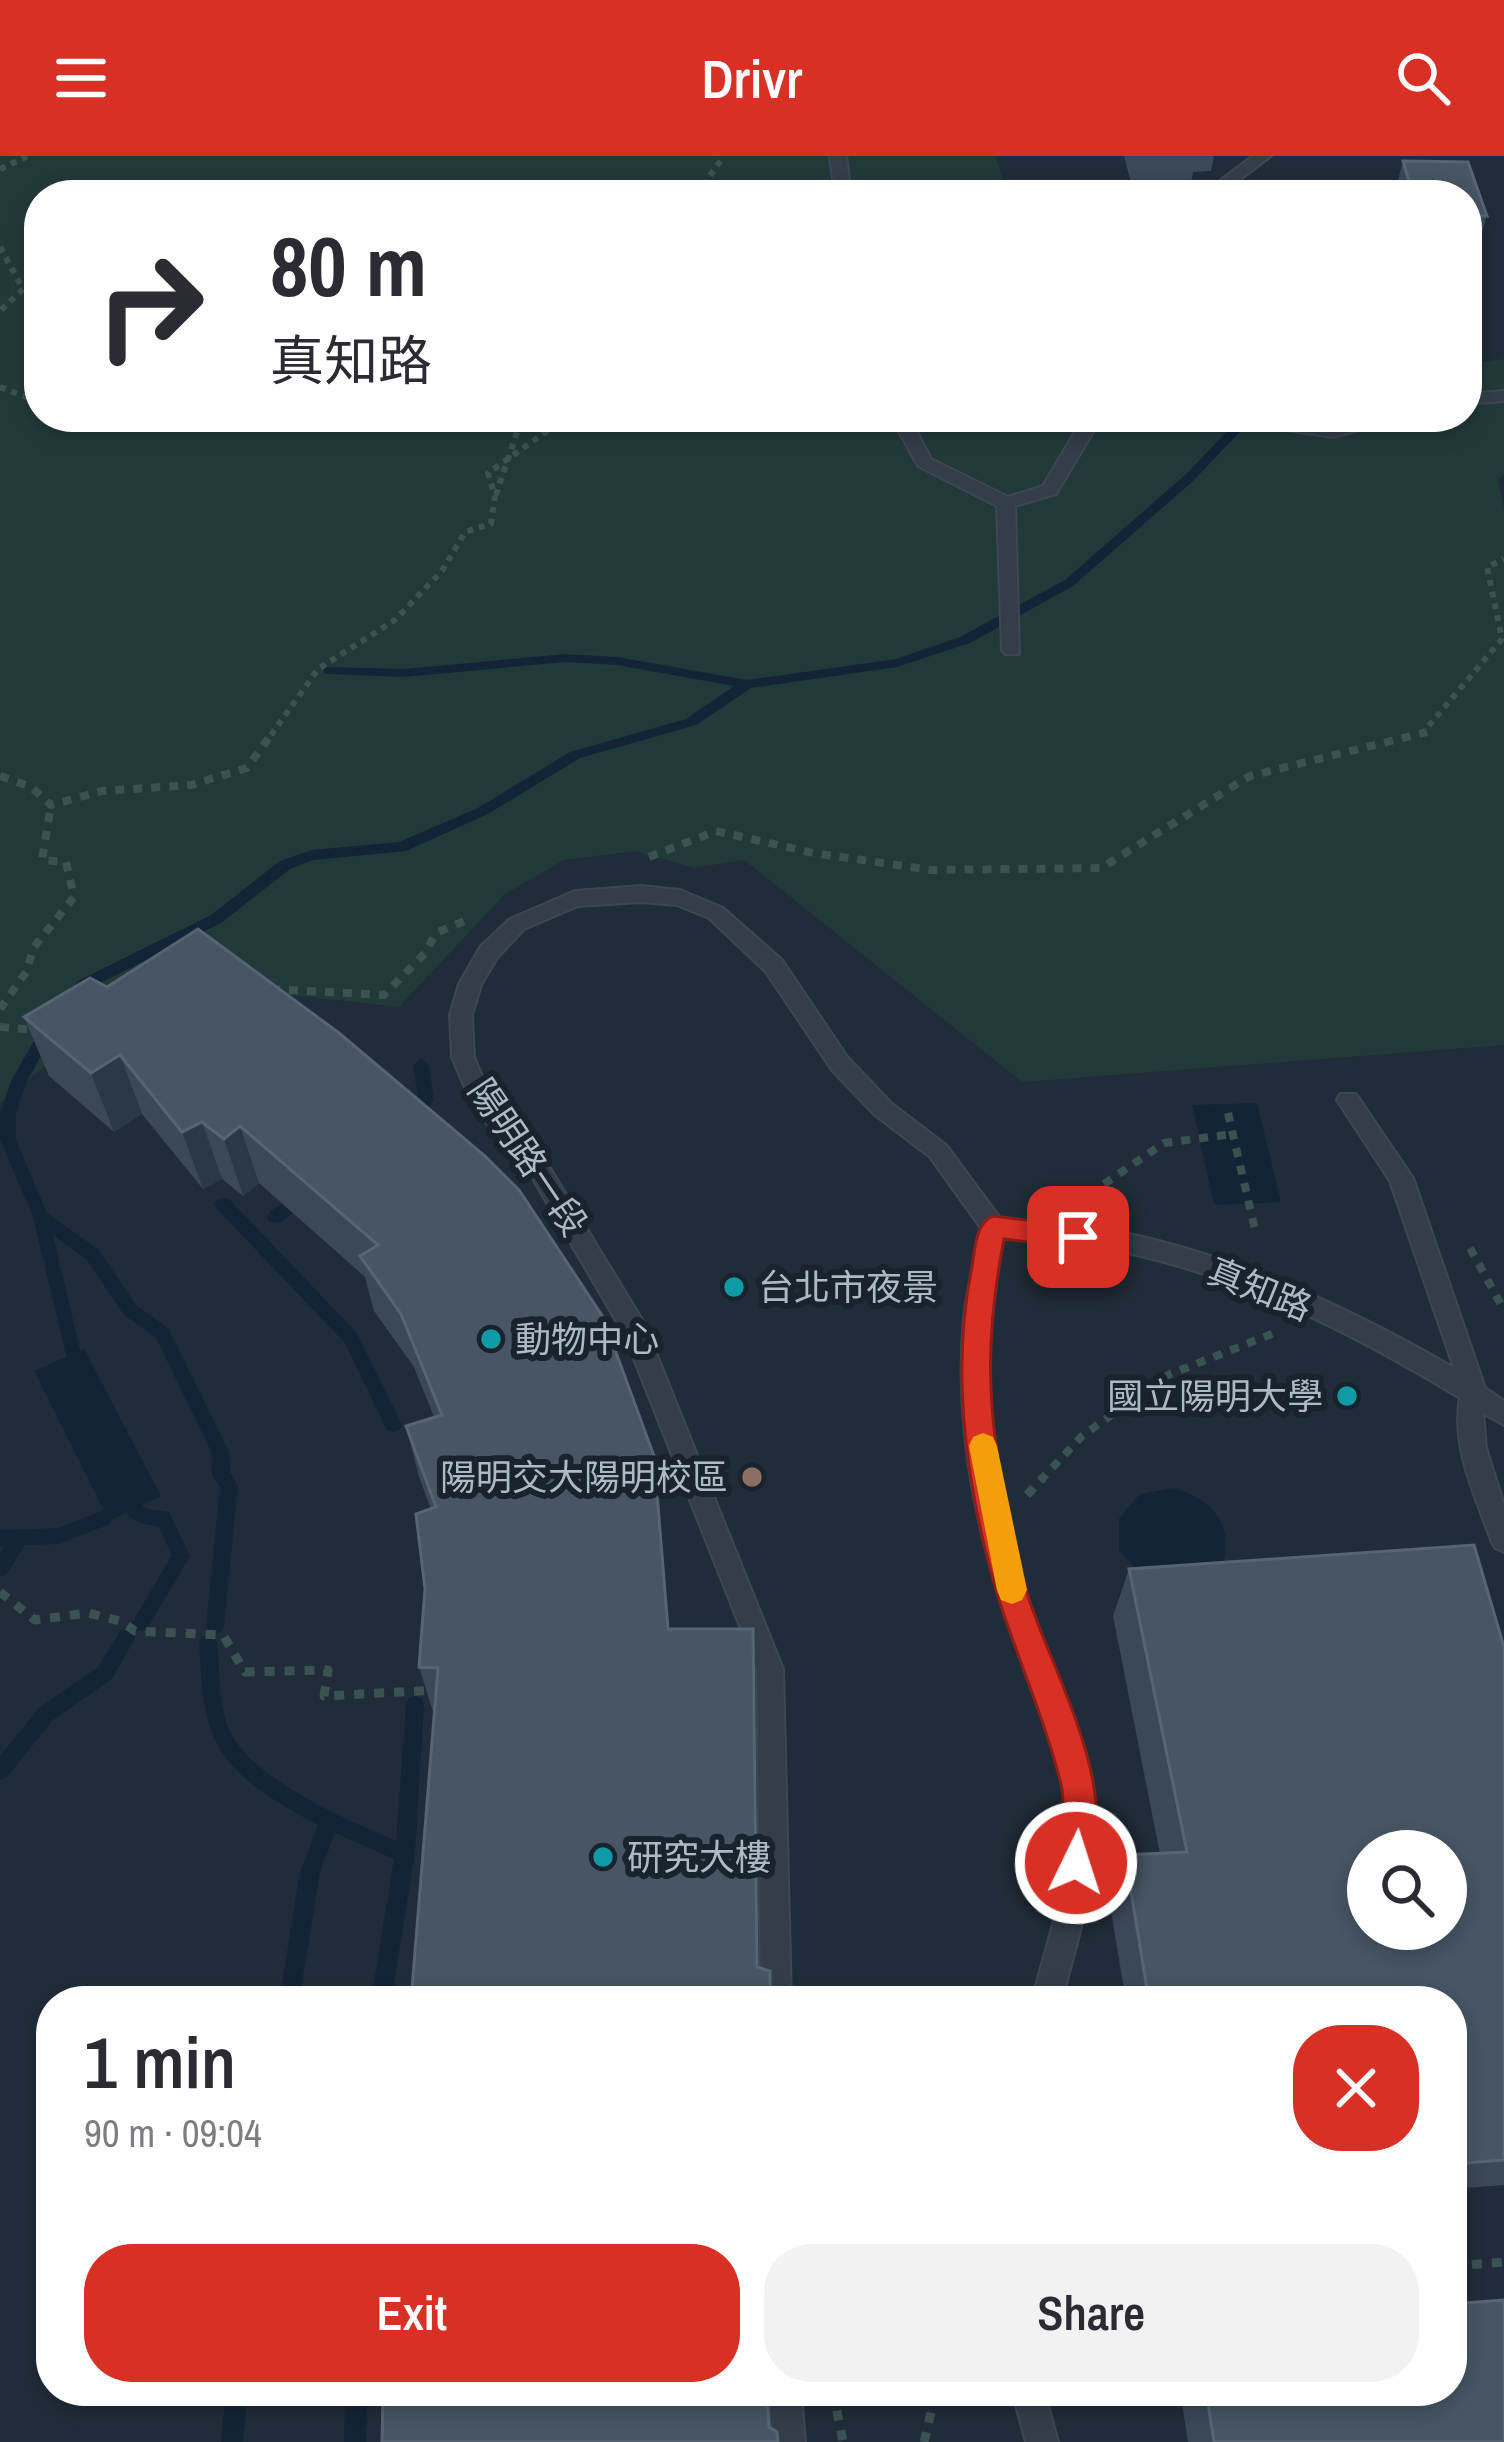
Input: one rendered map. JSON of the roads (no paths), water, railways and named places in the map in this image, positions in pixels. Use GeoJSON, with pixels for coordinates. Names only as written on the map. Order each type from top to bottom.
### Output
{"type":"FeatureCollection","features":[{"type":"Feature","properties":{"kind":"lane"},"geometry":{"type":"LineString","coordinates":[[1230,180],[1264,156]]}},
{"type":"Feature","properties":{"kind":"lane"},"geometry":{"type":"LineString","coordinates":[[908,432],[924,462],[1006,503],[1050,490],[1084,432]]}},
{"type":"Feature","properties":{"kind":"lane"},"geometry":{"type":"LineString","coordinates":[[1006,503],[1012,650]]}},
{"type":"Feature","properties":{"kind":"lane","name":"陽明路一段"},"geometry":{"type":"LineString","coordinates":[[776,1986],[770,1669],[635,1330],[534,1161],[482,1103],[463,1057],[461,1015],[470,984],[489,952],[517,924],[575,899],[641,894],[680,898],[716,914],[775,966],[840,1064],[883,1109],[938,1151],[993,1227]]}},
{"type":"Feature","properties":{"kind":"lane"},"geometry":{"type":"LineString","coordinates":[[1348,1100],[1401,1178],[1474,1392],[1468,1413],[1471,1435],[1504,1540]]}},
{"type":"Feature","properties":{"kind":"lane"},"geometry":{"type":"LineString","coordinates":[[993,1227],[975,1319],[976,1402],[989,1492],[1014,1599],[1054,1703],[1083,1816],[1072,1901],[1051,1986]]}},
{"type":"Feature","properties":{"kind":"lane","name":"真知路"},"geometry":{"type":"LineString","coordinates":[[993,1227],[1121,1242],[1239,1274],[1474,1392],[1504,1414]]}},
{"type":"Feature","properties":{"kind":"lane"},"geometry":{"type":"LineString","coordinates":[[786,2406],[789,2442]]}},
{"type":"Feature","properties":{"kind":"lane"},"geometry":{"type":"LineString","coordinates":[[1032,2406],[1042,2442]]}},
{"type":"Feature","properties":{"kind":"water"},"geometry":{"type":"Polygon","coordinates":[[[1257,1103],[1281,1202],[1214,1205],[1192,1105],[1257,1103]]]}},
{"type":"Feature","properties":{"kind":"water"},"geometry":{"type":"Polygon","coordinates":[[[84,1349],[161,1496],[109,1521],[34,1371],[84,1349]]]}},
{"type":"Feature","properties":{"kind":"water"},"geometry":{"type":"Polygon","coordinates":[[[1174,1488],[1199,1499],[1216,1515],[1225,1536],[1223,1563],[1143,1577],[1119,1550],[1119,1518],[1140,1494],[1174,1488]]]}},
{"type":"Feature","properties":{"kind":"waterway"},"geometry":{"type":"LineString","coordinates":[[747,684],[897,663],[965,640],[1069,583],[1189,478],[1233,432]]}},
{"type":"Feature","properties":{"kind":"waterway"},"geometry":{"type":"LineString","coordinates":[[329,670],[404,673],[566,658],[617,661],[747,684]]}},
{"type":"Feature","properties":{"kind":"waterway"},"geometry":{"type":"LineString","coordinates":[[76,993],[83,985],[216,919],[285,865],[312,855],[401,847],[483,811],[575,755],[691,722],[747,684]]}},
{"type":"Feature","properties":{"kind":"waterway"},"geometry":{"type":"LineString","coordinates":[[41,1217],[8,1140],[8,1114],[19,1081],[49,1027]]}},
{"type":"Feature","properties":{"kind":"waterway"},"geometry":{"type":"LineString","coordinates":[[411,1117],[426,1101],[421,1065]]}},
{"type":"Feature","properties":{"kind":"waterway"},"geometry":{"type":"LineString","coordinates":[[275,1217],[303,1196]]}},
{"type":"Feature","properties":{"kind":"waterway"},"geometry":{"type":"LineString","coordinates":[[223,1204],[350,1337],[393,1425]]}},
{"type":"Feature","properties":{"kind":"waterway"},"geometry":{"type":"LineString","coordinates":[[41,1217],[93,1255],[130,1310],[162,1333],[220,1451],[221,1476],[229,1485],[215,1626]]}},
{"type":"Feature","properties":{"kind":"waterway"},"geometry":{"type":"LineString","coordinates":[[41,1217],[73,1354]]}},
{"type":"Feature","properties":{"kind":"waterway"},"geometry":{"type":"LineString","coordinates":[[133,1509],[145,1517],[163,1518],[181,1556],[141,1623]]}},
{"type":"Feature","properties":{"kind":"waterway"},"geometry":{"type":"LineString","coordinates":[[0,1538],[59,1536],[104,1518]]}},
{"type":"Feature","properties":{"kind":"waterway"},"geometry":{"type":"LineString","coordinates":[[0,1569],[18,1541]]}},
{"type":"Feature","properties":{"kind":"waterway"},"geometry":{"type":"LineString","coordinates":[[0,1771],[46,1714],[105,1673],[127,1636]]}},
{"type":"Feature","properties":{"kind":"waterway"},"geometry":{"type":"LineString","coordinates":[[208,1643],[216,1715],[236,1756],[278,1791],[330,1820]]}},
{"type":"Feature","properties":{"kind":"waterway"},"geometry":{"type":"LineString","coordinates":[[405,1854],[415,1705]]}},
{"type":"Feature","properties":{"kind":"waterway"},"geometry":{"type":"LineString","coordinates":[[291,1986],[310,1872],[330,1820]]}},
{"type":"Feature","properties":{"kind":"waterway"},"geometry":{"type":"LineString","coordinates":[[330,1820],[405,1854]]}},
{"type":"Feature","properties":{"kind":"waterway"},"geometry":{"type":"LineString","coordinates":[[383,1986],[405,1854]]}},
{"type":"Feature","properties":{"kind":"waterway"},"geometry":{"type":"LineString","coordinates":[[232,2442],[236,2406]]}},
{"type":"Feature","properties":{"kind":"waterway"},"geometry":{"type":"LineString","coordinates":[[355,2442],[356,2406]]}},
{"type":"Feature","properties":{"kind":"place","name":"台北市夜景"},"geometry":{"type":"Point","coordinates":[734,1287]}},
{"type":"Feature","properties":{"kind":"place","name":"動物中心"},"geometry":{"type":"Point","coordinates":[491,1339]}},
{"type":"Feature","properties":{"kind":"place","name":"國立陽明大學"},"geometry":{"type":"Point","coordinates":[1347,1396]}},
{"type":"Feature","properties":{"kind":"place","name":"陽明交大陽明校區"},"geometry":{"type":"Point","coordinates":[752,1477]}},
{"type":"Feature","properties":{"kind":"place","name":"研究大樓"},"geometry":{"type":"Point","coordinates":[603,1857]}}]}
